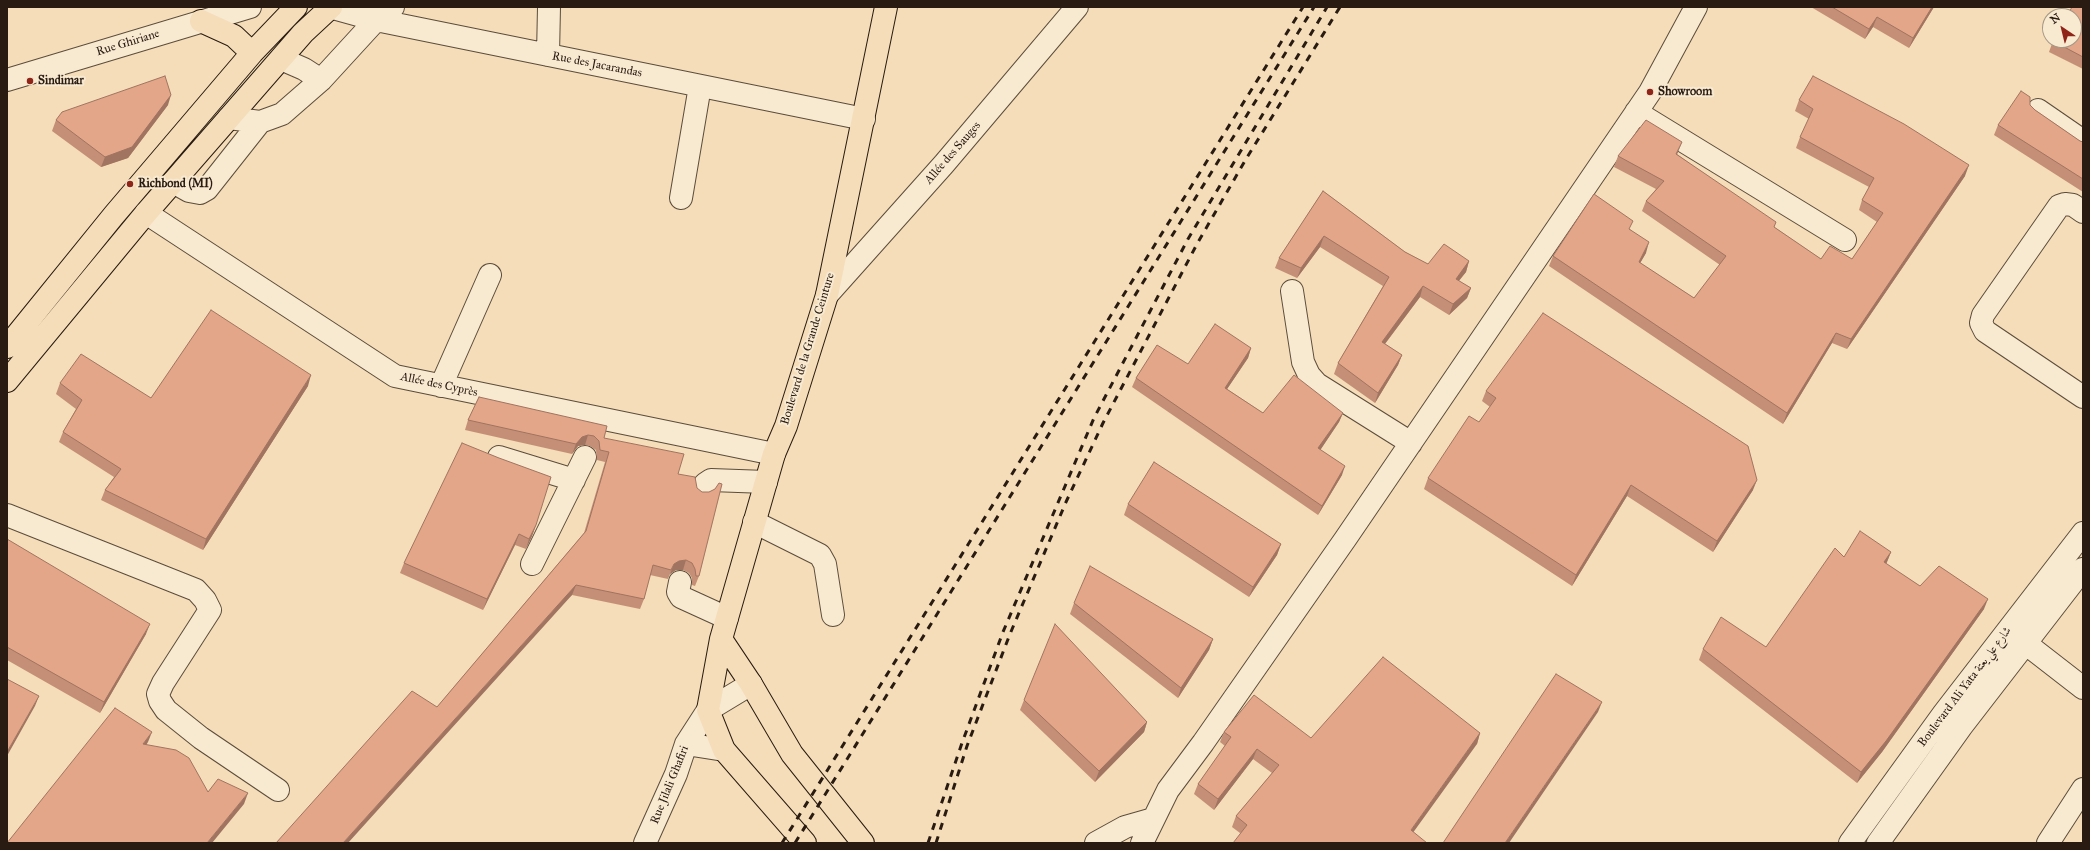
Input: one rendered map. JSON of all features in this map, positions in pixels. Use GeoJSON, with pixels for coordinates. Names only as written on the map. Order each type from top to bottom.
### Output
{"type":"FeatureCollection","features":[{"type":"Feature","properties":{"kind":"main road"},"geometry":{"type":"LineString","coordinates":[[7,347],[110,221],[252,53],[296,7]]}},
{"type":"Feature","properties":{"kind":"main road"},"geometry":{"type":"LineString","coordinates":[[7,381],[146,213],[303,33],[330,7]]}},
{"type":"Feature","properties":{"kind":"main road","name":"Boulevard de la Grande Ceinture"},"geometry":{"type":"LineString","coordinates":[[708,710],[721,639],[754,522],[774,454],[786,426],[827,295],[886,7]]}},
{"type":"Feature","properties":{"kind":"main road"},"geometry":{"type":"LineString","coordinates":[[201,21],[234,36],[252,53]]}},
{"type":"Feature","properties":{"kind":"main road"},"geometry":{"type":"LineString","coordinates":[[721,639],[751,684],[792,754],[863,843]]}},
{"type":"Feature","properties":{"kind":"main road"},"geometry":{"type":"LineString","coordinates":[[708,710],[724,750],[805,843]]}},
{"type":"Feature","properties":{"kind":"street","name":"Rue Ghiriane"},"geometry":{"type":"LineString","coordinates":[[7,80],[250,7]]}},
{"type":"Feature","properties":{"kind":"street","name":"Rue des Jacarandas"},"geometry":{"type":"LineString","coordinates":[[330,7],[384,13],[548,55],[864,119]]}},
{"type":"Feature","properties":{"kind":"street"},"geometry":{"type":"LineString","coordinates":[[548,7],[548,55]]}},
{"type":"Feature","properties":{"kind":"street","name":"Allée des Sauges"},"geometry":{"type":"LineString","coordinates":[[827,295],[944,164],[1077,7]]}},
{"type":"Feature","properties":{"kind":"street"},"geometry":{"type":"LineString","coordinates":[[1142,843],[1168,790],[1208,737],[1650,92],[1696,7]]}},
{"type":"Feature","properties":{"kind":"street"},"geometry":{"type":"LineString","coordinates":[[229,118],[260,122],[282,114],[321,80],[384,13]]}},
{"type":"Feature","properties":{"kind":"street"},"geometry":{"type":"LineString","coordinates":[[281,59],[304,69],[321,80]]}},
{"type":"Feature","properties":{"kind":"street"},"geometry":{"type":"LineString","coordinates":[[681,198],[700,86]]}},
{"type":"Feature","properties":{"kind":"street"},"geometry":{"type":"LineString","coordinates":[[2038,110],[2083,141]]}},
{"type":"Feature","properties":{"kind":"street"},"geometry":{"type":"LineString","coordinates":[[1636,112],[1845,240]]}},
{"type":"Feature","properties":{"kind":"street"},"geometry":{"type":"LineString","coordinates":[[173,182],[189,191],[200,193],[207,188],[260,122]]}},
{"type":"Feature","properties":{"kind":"street"},"geometry":{"type":"LineString","coordinates":[[2083,212],[2073,205],[2065,204],[2059,206],[1983,316],[1981,323],[1985,331],[2083,397]]}},
{"type":"Feature","properties":{"kind":"street","name":"Allée des Cyprès"},"geometry":{"type":"LineString","coordinates":[[146,213],[395,376],[441,386],[600,427],[774,454]]}},
{"type":"Feature","properties":{"kind":"street"},"geometry":{"type":"LineString","coordinates":[[441,386],[490,275]]}},
{"type":"Feature","properties":{"kind":"street"},"geometry":{"type":"LineString","coordinates":[[1292,290],[1303,362],[1309,375],[1317,384],[1410,444]]}},
{"type":"Feature","properties":{"kind":"street"},"geometry":{"type":"LineString","coordinates":[[498,457],[574,480]]}},
{"type":"Feature","properties":{"kind":"street"},"geometry":{"type":"LineString","coordinates":[[532,564],[585,457]]}},
{"type":"Feature","properties":{"kind":"street"},"geometry":{"type":"LineString","coordinates":[[703,490],[705,484],[711,480],[766,482]]}},
{"type":"Feature","properties":{"kind":"street"},"geometry":{"type":"LineString","coordinates":[[7,515],[196,590],[205,600],[210,610],[163,683],[158,694],[160,701],[166,710],[201,738],[278,790]]}},
{"type":"Feature","properties":{"kind":"street"},"geometry":{"type":"LineString","coordinates":[[754,522],[820,555],[825,564],[833,615]]}},
{"type":"Feature","properties":{"kind":"street","name":"Boulevard Ali Yata شارع علي يعتة"},"geometry":{"type":"LineString","coordinates":[[1850,843],[1944,713],[2083,533]]}},
{"type":"Feature","properties":{"kind":"street","name":"Boulevard Ali Yata شارع علي يعتة"},"geometry":{"type":"LineString","coordinates":[[1878,843],[2024,643],[2083,569]]}},
{"type":"Feature","properties":{"kind":"street"},"geometry":{"type":"LineString","coordinates":[[680,582],[678,592],[681,597],[727,618]]}},
{"type":"Feature","properties":{"kind":"street"},"geometry":{"type":"LineString","coordinates":[[2024,643],[2083,688]]}},
{"type":"Feature","properties":{"kind":"street","name":"Rue Jilali Ghafiri"},"geometry":{"type":"LineString","coordinates":[[645,843],[676,774],[686,744],[708,710],[751,684]]}},
{"type":"Feature","properties":{"kind":"street"},"geometry":{"type":"LineString","coordinates":[[686,744],[724,750]]}},
{"type":"Feature","properties":{"kind":"street"},"geometry":{"type":"LineString","coordinates":[[2048,843],[2076,816],[2083,788]]}},
{"type":"Feature","properties":{"kind":"street"},"geometry":{"type":"LineString","coordinates":[[1096,843],[1125,827],[1153,819]]}},
{"type":"Feature","properties":{"kind":"building"},"geometry":{"type":"Polygon","coordinates":[[[1832,7],[1932,7],[1913,38],[1877,17],[1869,29],[1832,7]]]}},
{"type":"Feature","properties":{"kind":"building"},"geometry":{"type":"Polygon","coordinates":[[[2083,7],[2083,57],[2066,48],[2082,48],[2082,8],[2071,8],[2083,7]]]}},
{"type":"Feature","properties":{"kind":"building"},"geometry":{"type":"Polygon","coordinates":[[[165,76],[171,95],[132,147],[105,157],[56,120],[62,112],[165,76]]]}},
{"type":"Feature","properties":{"kind":"building"},"geometry":{"type":"Polygon","coordinates":[[[1813,76],[1904,124],[1969,165],[1851,339],[1836,333],[1787,413],[1553,256],[1594,194],[1633,221],[1629,229],[1649,242],[1639,262],[1694,298],[1726,256],[1646,201],[1664,181],[1618,156],[1646,120],[1682,142],[1676,154],[1776,222],[1774,227],[1821,259],[1830,246],[1852,259],[1883,213],[1862,200],[1874,178],[1800,137],[1813,109],[1799,100],[1813,76]]]}},
{"type":"Feature","properties":{"kind":"building"},"geometry":{"type":"Polygon","coordinates":[[[2021,91],[2030,97],[2030,105],[2035,110],[2083,142],[2083,179],[1998,125],[2021,91]]]}},
{"type":"Feature","properties":{"kind":"building"},"geometry":{"type":"Polygon","coordinates":[[[1323,191],[1405,252],[1428,264],[1444,244],[1469,261],[1456,279],[1471,288],[1453,304],[1423,286],[1382,342],[1402,355],[1378,393],[1338,363],[1389,277],[1324,236],[1301,268],[1279,258],[1323,191]]]}},
{"type":"Feature","properties":{"kind":"building"},"geometry":{"type":"Polygon","coordinates":[[[211,310],[311,375],[206,539],[105,490],[121,469],[63,432],[82,400],[60,383],[81,354],[151,398],[211,310]]]}},
{"type":"Feature","properties":{"kind":"building"},"geometry":{"type":"Polygon","coordinates":[[[1543,313],[1748,446],[1757,480],[1717,541],[1631,485],[1576,575],[1428,478],[1469,416],[1479,422],[1496,398],[1486,391],[1543,313]]]}},
{"type":"Feature","properties":{"kind":"building"},"geometry":{"type":"Polygon","coordinates":[[[1215,324],[1251,348],[1225,388],[1263,413],[1294,375],[1343,413],[1318,448],[1345,466],[1322,506],[1136,378],[1157,345],[1188,364],[1215,324]]]}},
{"type":"Feature","properties":{"kind":"building"},"geometry":{"type":"Polygon","coordinates":[[[479,397],[607,426],[604,438],[684,454],[678,474],[695,477],[697,488],[702,492],[709,492],[715,489],[719,483],[722,484],[699,576],[696,576],[692,563],[686,560],[679,561],[674,564],[671,570],[653,565],[644,599],[576,585],[343,843],[276,843],[412,691],[437,707],[586,531],[609,452],[600,450],[599,441],[594,436],[588,435],[582,437],[576,444],[468,420],[479,397]]]}},
{"type":"Feature","properties":{"kind":"building"},"geometry":{"type":"Polygon","coordinates":[[[462,443],[551,477],[536,525],[529,539],[519,534],[487,599],[404,563],[462,443]]]}},
{"type":"Feature","properties":{"kind":"building"},"geometry":{"type":"Polygon","coordinates":[[[1154,462],[1281,544],[1253,587],[1128,504],[1154,462]]]}},
{"type":"Feature","properties":{"kind":"building"},"geometry":{"type":"Polygon","coordinates":[[[1860,531],[1891,552],[1884,562],[1920,586],[1939,566],[1988,599],[1886,741],[1861,772],[1703,649],[1721,617],[1766,647],[1835,548],[1844,557],[1860,531]]]}},
{"type":"Feature","properties":{"kind":"building"},"geometry":{"type":"Polygon","coordinates":[[[7,539],[150,624],[104,702],[7,647],[7,539]]]}},
{"type":"Feature","properties":{"kind":"building"},"geometry":{"type":"Polygon","coordinates":[[[1090,566],[1213,639],[1181,688],[1074,603],[1090,566]]]}},
{"type":"Feature","properties":{"kind":"building"},"geometry":{"type":"Polygon","coordinates":[[[1055,624],[1147,722],[1099,771],[1024,700],[1055,624]]]}},
{"type":"Feature","properties":{"kind":"building"},"geometry":{"type":"Polygon","coordinates":[[[1383,657],[1480,733],[1411,830],[1427,843],[1233,843],[1247,825],[1236,816],[1279,765],[1257,749],[1218,799],[1198,784],[1231,737],[1224,732],[1254,695],[1311,738],[1383,657]]]}},
{"type":"Feature","properties":{"kind":"building"},"geometry":{"type":"Polygon","coordinates":[[[1556,674],[1602,702],[1505,843],[1443,843],[1556,674]]]}},
{"type":"Feature","properties":{"kind":"building"},"geometry":{"type":"Polygon","coordinates":[[[7,679],[39,696],[7,752],[7,679]]]}},
{"type":"Feature","properties":{"kind":"building"},"geometry":{"type":"Polygon","coordinates":[[[115,708],[152,732],[143,744],[176,750],[189,758],[208,792],[218,779],[248,793],[207,843],[7,843],[115,708]]]}},
{"type":"Feature","properties":{"kind":"railway"},"geometry":{"type":"LineString","coordinates":[[782,843],[1303,7]]}},
{"type":"Feature","properties":{"kind":"railway"},"geometry":{"type":"LineString","coordinates":[[795,843],[1314,7]]}},
{"type":"Feature","properties":{"kind":"railway"},"geometry":{"type":"LineString","coordinates":[[928,843],[962,743],[1003,632],[1094,418],[1188,239],[1327,7]]}},
{"type":"Feature","properties":{"kind":"railway"},"geometry":{"type":"LineString","coordinates":[[936,843],[967,746],[1010,634],[1066,502],[1103,423],[1197,244],[1246,159],[1340,7]]}},
{"type":"Feature","properties":{"kind":"place","name":"Sindimar"},"geometry":{"type":"Point","coordinates":[30,81]}},
{"type":"Feature","properties":{"kind":"place","name":"Showroom"},"geometry":{"type":"Point","coordinates":[1650,92]}},
{"type":"Feature","properties":{"kind":"place","name":"Richbond (MI)"},"geometry":{"type":"Point","coordinates":[130,184]}}]}
